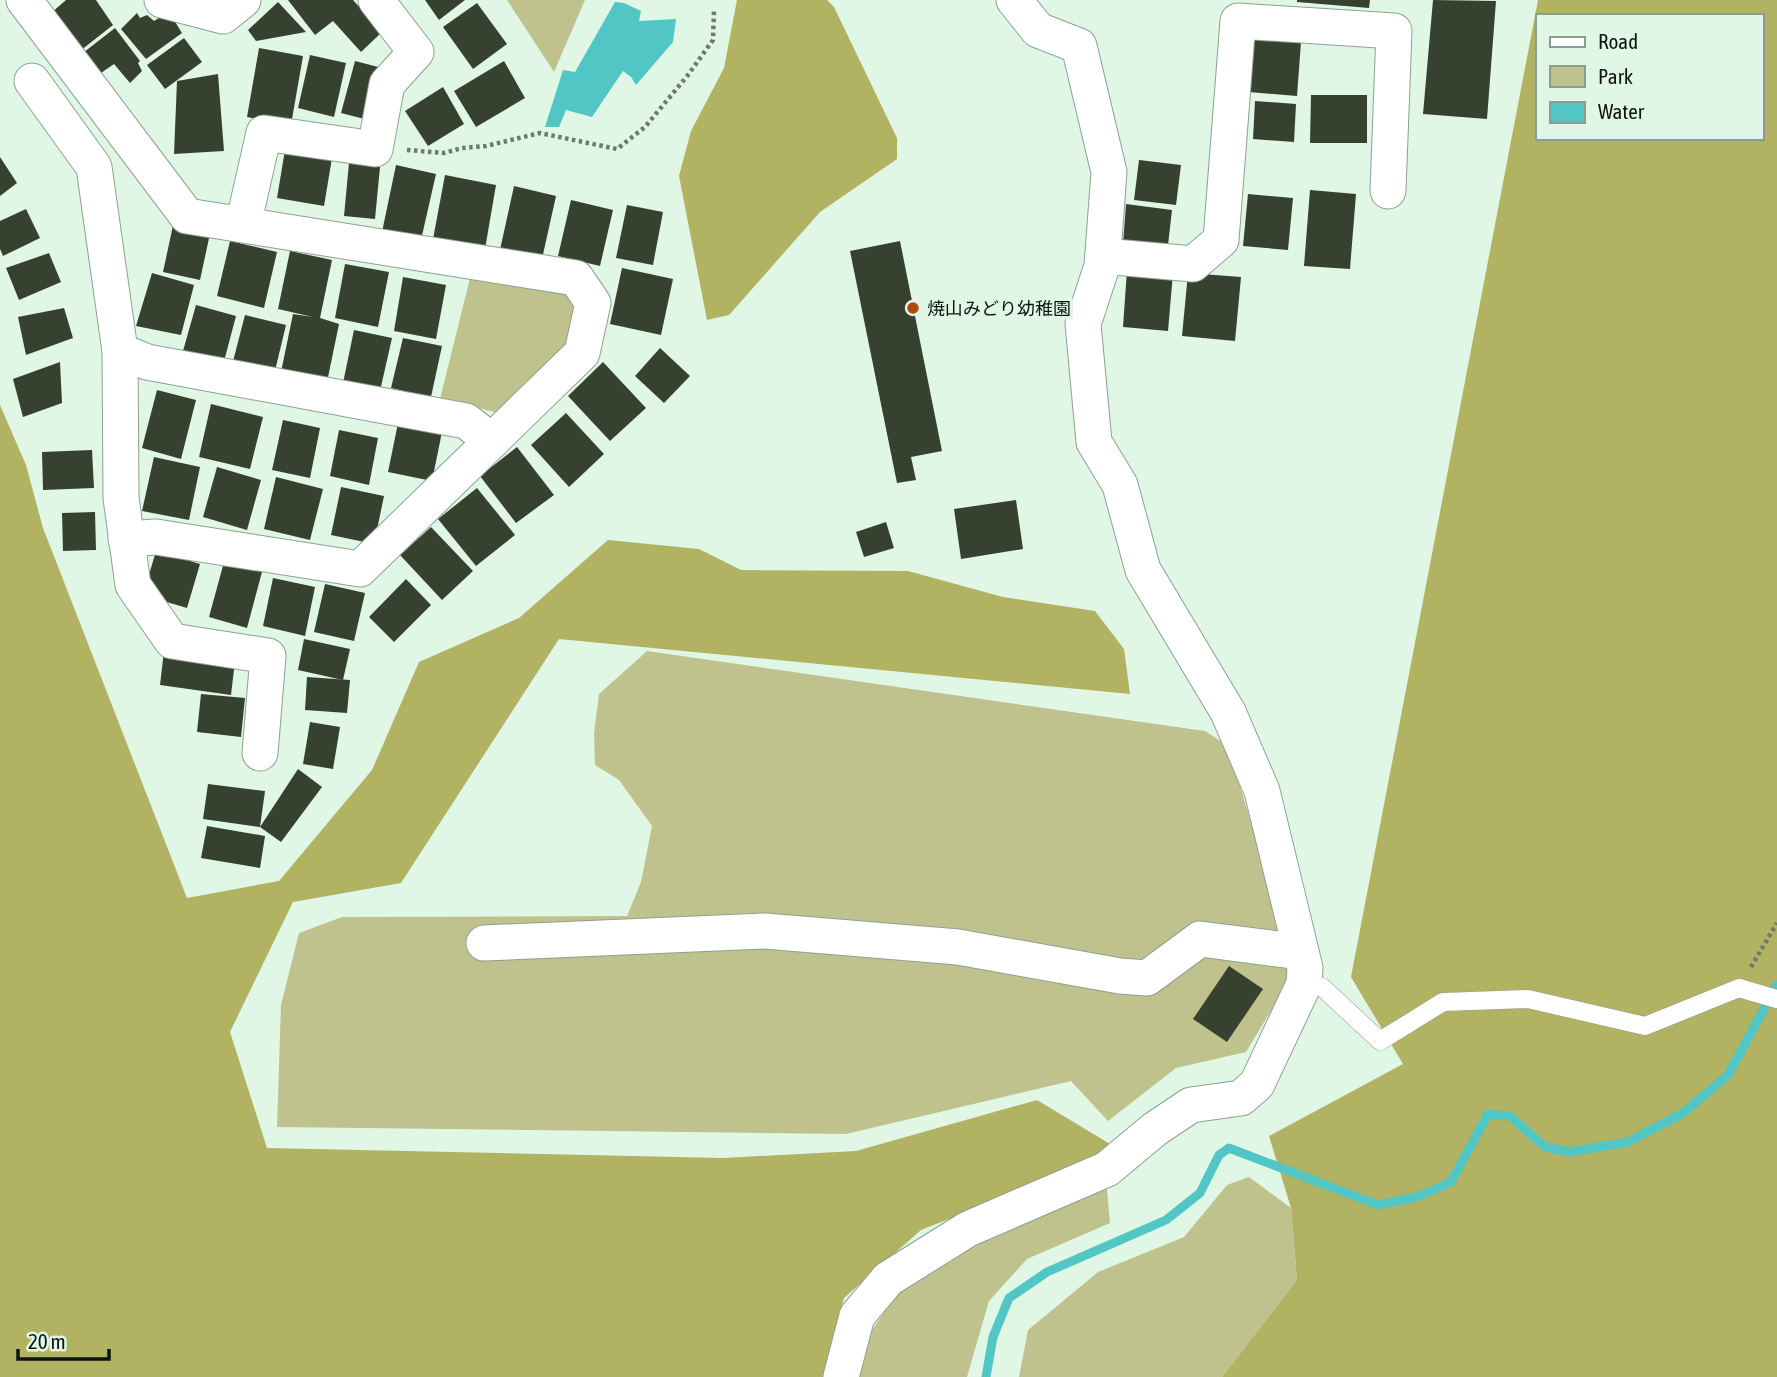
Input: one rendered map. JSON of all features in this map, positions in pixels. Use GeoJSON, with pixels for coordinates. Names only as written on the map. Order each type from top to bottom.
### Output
{"type":"FeatureCollection","features":[{"type":"Feature","properties":{"kind":"street"},"geometry":{"type":"LineString","coordinates":[[24,0],[187,216],[576,278],[593,303],[582,353],[360,569],[156,537],[126,540]]}},
{"type":"Feature","properties":{"kind":"street"},"geometry":{"type":"LineString","coordinates":[[162,0],[223,16],[243,0]]}},
{"type":"Feature","properties":{"kind":"street"},"geometry":{"type":"LineString","coordinates":[[243,225],[264,133],[375,149],[387,84],[416,52],[376,0]]}},
{"type":"Feature","properties":{"kind":"street"},"geometry":{"type":"LineString","coordinates":[[841,1377],[857,1316],[888,1279],[968,1229],[1107,1169],[1155,1129],[1191,1105],[1241,1098],[1257,1084],[1303,968],[1262,791],[1227,712],[1143,570],[1119,485],[1094,442],[1083,324],[1102,266],[1109,172],[1079,46],[1038,30],[1014,0]]}},
{"type":"Feature","properties":{"kind":"street"},"geometry":{"type":"LineString","coordinates":[[1102,256],[1193,264],[1221,240],[1238,22],[1394,31],[1388,191]]}},
{"type":"Feature","properties":{"kind":"street"},"geometry":{"type":"LineString","coordinates":[[32,81],[94,167],[120,351],[121,498],[133,585],[172,640],[268,656],[260,753]]}},
{"type":"Feature","properties":{"kind":"street"},"geometry":{"type":"LineString","coordinates":[[120,351],[147,362],[466,421],[492,441]]}},
{"type":"Feature","properties":{"kind":"street"},"geometry":{"type":"LineString","coordinates":[[484,943],[765,931],[958,947],[1120,976],[1147,978],[1200,939],[1303,968]]}},
{"type":"Feature","properties":{"kind":"lane"},"geometry":{"type":"LineString","coordinates":[[1303,968],[1380,1041],[1443,1002],[1528,999],[1646,1026],[1744,989],[1777,999]]}},
{"type":"Feature","properties":{"kind":"path"},"geometry":{"type":"LineString","coordinates":[[375,149],[415,149],[444,153],[540,134],[617,149],[645,127],[713,40],[714,10]]}},
{"type":"Feature","properties":{"kind":"path"},"geometry":{"type":"LineString","coordinates":[[1744,989],[1777,923]]}},
{"type":"Feature","properties":{"kind":"green space"},"geometry":{"type":"Polygon","coordinates":[[[507,0],[585,0],[554,72],[507,0]]]}},
{"type":"Feature","properties":{"kind":"green space"},"geometry":{"type":"Polygon","coordinates":[[[471,274],[570,285],[582,305],[572,345],[503,414],[440,399],[471,274]]]}},
{"type":"Feature","properties":{"kind":"green space"},"geometry":{"type":"Polygon","coordinates":[[[647,651],[1205,731],[1228,746],[1276,906],[1292,976],[1246,1052],[1176,1068],[1108,1121],[1071,1081],[846,1134],[277,1127],[281,1005],[299,933],[342,917],[627,916],[641,882],[652,826],[619,780],[595,765],[594,733],[599,694],[647,651]]]}},
{"type":"Feature","properties":{"kind":"green space"},"geometry":{"type":"Polygon","coordinates":[[[1249,1177],[1291,1208],[1297,1280],[1222,1377],[1019,1377],[1028,1330],[1098,1272],[1184,1237],[1227,1185],[1249,1177]]]}},
{"type":"Feature","properties":{"kind":"green space"},"geometry":{"type":"Polygon","coordinates":[[[1106,1178],[1110,1223],[1027,1259],[989,1301],[967,1377],[857,1377],[869,1334],[905,1283],[964,1243],[1106,1178]]]}},
{"type":"Feature","properties":{"kind":"shaded area"},"geometry":{"type":"Polygon","coordinates":[[[737,0],[827,0],[834,7],[897,138],[897,159],[820,212],[729,315],[707,320],[679,176],[691,131],[724,68],[737,0]]]}},
{"type":"Feature","properties":{"kind":"shaded area"},"geometry":{"type":"Polygon","coordinates":[[[1538,0],[1777,0],[1777,1377],[1222,1377],[1297,1280],[1291,1208],[1269,1136],[1403,1064],[1351,977],[1538,0]]]}},
{"type":"Feature","properties":{"kind":"shaded area"},"geometry":{"type":"Polygon","coordinates":[[[0,405],[26,465],[43,528],[187,898],[279,881],[372,770],[419,662],[519,618],[608,540],[699,549],[741,570],[908,571],[1003,597],[1095,611],[1124,649],[1130,694],[559,639],[401,883],[293,902],[230,1032],[267,1148],[723,1158],[856,1151],[1037,1100],[1115,1147],[1080,1167],[921,1230],[844,1298],[824,1377],[0,1377],[0,405]]]}},
{"type":"Feature","properties":{"kind":"water"},"geometry":{"type":"Polygon","coordinates":[[[615,2],[641,11],[639,21],[676,19],[673,42],[636,85],[623,71],[592,117],[566,110],[559,127],[545,127],[563,70],[575,72],[615,2]]]}},
{"type":"Feature","properties":{"kind":"building"},"geometry":{"type":"Polygon","coordinates":[[[66,0],[96,0],[113,25],[80,51],[51,13],[66,0]]]}},
{"type":"Feature","properties":{"kind":"building"},"geometry":{"type":"Polygon","coordinates":[[[288,0],[353,0],[382,32],[361,52],[333,21],[315,35],[288,0]]]}},
{"type":"Feature","properties":{"kind":"building"},"geometry":{"type":"Polygon","coordinates":[[[425,0],[465,0],[439,20],[425,0]]]}},
{"type":"Feature","properties":{"kind":"building"},"geometry":{"type":"Polygon","coordinates":[[[1297,0],[1370,0],[1369,8],[1297,0]]]}},
{"type":"Feature","properties":{"kind":"building"},"geometry":{"type":"Polygon","coordinates":[[[1433,0],[1496,1],[1487,119],[1423,114],[1433,0]]]}},
{"type":"Feature","properties":{"kind":"building"},"geometry":{"type":"Polygon","coordinates":[[[278,2],[306,32],[256,41],[248,30],[278,2]]]}},
{"type":"Feature","properties":{"kind":"building"},"geometry":{"type":"Polygon","coordinates":[[[477,3],[507,44],[473,69],[443,27],[477,3]]]}},
{"type":"Feature","properties":{"kind":"building"},"geometry":{"type":"Polygon","coordinates":[[[169,12],[182,33],[146,59],[121,29],[137,13],[140,18],[147,15],[154,21],[169,12]]]}},
{"type":"Feature","properties":{"kind":"building"},"geometry":{"type":"Polygon","coordinates":[[[115,28],[140,61],[138,63],[142,71],[130,83],[114,64],[98,75],[79,56],[115,28]]]}},
{"type":"Feature","properties":{"kind":"building"},"geometry":{"type":"Polygon","coordinates":[[[184,38],[202,62],[165,89],[147,65],[184,38]]]}},
{"type":"Feature","properties":{"kind":"building"},"geometry":{"type":"Polygon","coordinates":[[[1254,38],[1301,42],[1297,96],[1249,92],[1254,38]]]}},
{"type":"Feature","properties":{"kind":"building"},"geometry":{"type":"Polygon","coordinates":[[[259,48],[303,56],[291,125],[247,117],[259,48]]]}},
{"type":"Feature","properties":{"kind":"building"},"geometry":{"type":"Polygon","coordinates":[[[310,55],[346,63],[334,117],[298,108],[310,55]]]}},
{"type":"Feature","properties":{"kind":"building"},"geometry":{"type":"Polygon","coordinates":[[[355,61],[386,69],[372,121],[341,113],[355,61]]]}},
{"type":"Feature","properties":{"kind":"building"},"geometry":{"type":"Polygon","coordinates":[[[504,61],[525,98],[476,127],[454,91],[504,61]]]}},
{"type":"Feature","properties":{"kind":"building"},"geometry":{"type":"Polygon","coordinates":[[[218,74],[224,151],[174,154],[177,81],[218,74]]]}},
{"type":"Feature","properties":{"kind":"building"},"geometry":{"type":"Polygon","coordinates":[[[443,87],[464,124],[428,146],[405,111],[443,87]]]}},
{"type":"Feature","properties":{"kind":"building"},"geometry":{"type":"Polygon","coordinates":[[[1311,95],[1367,95],[1367,143],[1310,143],[1311,95]]]}},
{"type":"Feature","properties":{"kind":"building"},"geometry":{"type":"Polygon","coordinates":[[[1255,101],[1296,104],[1294,142],[1253,139],[1255,101]]]}},
{"type":"Feature","properties":{"kind":"building"},"geometry":{"type":"Polygon","coordinates":[[[285,150],[332,158],[324,206],[277,198],[285,150]]]}},
{"type":"Feature","properties":{"kind":"building"},"geometry":{"type":"Polygon","coordinates":[[[0,157],[17,183],[0,196],[0,157]]]}},
{"type":"Feature","properties":{"kind":"building"},"geometry":{"type":"Polygon","coordinates":[[[1139,160],[1181,165],[1176,205],[1134,200],[1139,160]]]}},
{"type":"Feature","properties":{"kind":"building"},"geometry":{"type":"Polygon","coordinates":[[[349,163],[380,167],[375,219],[344,216],[349,163]]]}},
{"type":"Feature","properties":{"kind":"building"},"geometry":{"type":"Polygon","coordinates":[[[396,165],[436,174],[421,240],[382,232],[396,165]]]}},
{"type":"Feature","properties":{"kind":"building"},"geometry":{"type":"Polygon","coordinates":[[[445,175],[496,185],[485,249],[433,239],[445,175]]]}},
{"type":"Feature","properties":{"kind":"building"},"geometry":{"type":"Polygon","coordinates":[[[514,186],[556,196],[542,259],[500,250],[514,186]]]}},
{"type":"Feature","properties":{"kind":"building"},"geometry":{"type":"Polygon","coordinates":[[[1310,190],[1356,194],[1350,269],[1304,266],[1310,190]]]}},
{"type":"Feature","properties":{"kind":"building"},"geometry":{"type":"Polygon","coordinates":[[[1248,194],[1293,198],[1288,250],[1243,246],[1248,194]]]}},
{"type":"Feature","properties":{"kind":"building"},"geometry":{"type":"Polygon","coordinates":[[[571,200],[613,210],[600,266],[558,256],[571,200]]]}},
{"type":"Feature","properties":{"kind":"building"},"geometry":{"type":"Polygon","coordinates":[[[1126,204],[1172,210],[1168,245],[1123,244],[1126,204]]]}},
{"type":"Feature","properties":{"kind":"building"},"geometry":{"type":"Polygon","coordinates":[[[627,205],[663,212],[653,265],[616,258],[627,205]]]}},
{"type":"Feature","properties":{"kind":"building"},"geometry":{"type":"Polygon","coordinates":[[[26,209],[40,238],[3,256],[0,249],[0,221],[26,209]]]}},
{"type":"Feature","properties":{"kind":"building"},"geometry":{"type":"Polygon","coordinates":[[[174,221],[211,229],[200,280],[163,272],[174,221]]]}},
{"type":"Feature","properties":{"kind":"building"},"geometry":{"type":"Polygon","coordinates":[[[230,241],[277,252],[264,308],[217,296],[230,241]]]}},
{"type":"Feature","properties":{"kind":"building"},"geometry":{"type":"Polygon","coordinates":[[[900,241],[942,451],[911,457],[916,480],[897,483],[850,251],[900,241]]]}},
{"type":"Feature","properties":{"kind":"building"},"geometry":{"type":"Polygon","coordinates":[[[290,251],[332,260],[320,318],[339,324],[326,387],[280,377],[293,314],[313,317],[278,309],[290,251]]]}},
{"type":"Feature","properties":{"kind":"building"},"geometry":{"type":"Polygon","coordinates":[[[49,253],[61,282],[19,300],[6,268],[49,253]]]}},
{"type":"Feature","properties":{"kind":"building"},"geometry":{"type":"Polygon","coordinates":[[[345,264],[389,272],[378,327],[335,318],[345,264]]]}},
{"type":"Feature","properties":{"kind":"building"},"geometry":{"type":"Polygon","coordinates":[[[622,268],[673,279],[661,335],[610,324],[622,268]]]}},
{"type":"Feature","properties":{"kind":"building"},"geometry":{"type":"Polygon","coordinates":[[[1127,270],[1173,273],[1168,331],[1123,327],[1127,270]]]}},
{"type":"Feature","properties":{"kind":"building"},"geometry":{"type":"Polygon","coordinates":[[[152,273],[194,285],[181,335],[136,326],[152,273]]]}},
{"type":"Feature","properties":{"kind":"building"},"geometry":{"type":"Polygon","coordinates":[[[1188,273],[1241,277],[1235,341],[1182,336],[1188,273]]]}},
{"type":"Feature","properties":{"kind":"building"},"geometry":{"type":"Polygon","coordinates":[[[403,277],[446,285],[436,339],[394,331],[403,277]]]}},
{"type":"Feature","properties":{"kind":"building"},"geometry":{"type":"Polygon","coordinates":[[[196,305],[236,316],[222,369],[181,358],[196,305]]]}},
{"type":"Feature","properties":{"kind":"building"},"geometry":{"type":"Polygon","coordinates":[[[64,308],[73,338],[26,355],[18,317],[64,308]]]}},
{"type":"Feature","properties":{"kind":"building"},"geometry":{"type":"Polygon","coordinates":[[[245,315],[286,325],[273,379],[231,369],[245,315]]]}},
{"type":"Feature","properties":{"kind":"building"},"geometry":{"type":"Polygon","coordinates":[[[354,330],[392,338],[380,391],[343,383],[354,330]]]}},
{"type":"Feature","properties":{"kind":"building"},"geometry":{"type":"Polygon","coordinates":[[[403,338],[442,346],[431,397],[391,388],[403,338]]]}},
{"type":"Feature","properties":{"kind":"building"},"geometry":{"type":"Polygon","coordinates":[[[660,348],[690,376],[664,403],[635,376],[660,348]]]}},
{"type":"Feature","properties":{"kind":"building"},"geometry":{"type":"Polygon","coordinates":[[[60,362],[62,403],[23,417],[13,379],[60,362]]]}},
{"type":"Feature","properties":{"kind":"building"},"geometry":{"type":"Polygon","coordinates":[[[603,362],[646,408],[610,441],[568,396],[603,362]]]}},
{"type":"Feature","properties":{"kind":"building"},"geometry":{"type":"Polygon","coordinates":[[[157,390],[196,400],[181,459],[142,448],[157,390]]]}},
{"type":"Feature","properties":{"kind":"building"},"geometry":{"type":"Polygon","coordinates":[[[211,404],[263,417],[250,469],[199,457],[211,404]]]}},
{"type":"Feature","properties":{"kind":"building"},"geometry":{"type":"Polygon","coordinates":[[[566,413],[604,454],[569,487],[531,445],[566,413]]]}},
{"type":"Feature","properties":{"kind":"building"},"geometry":{"type":"Polygon","coordinates":[[[283,420],[320,428],[310,478],[272,470],[283,420]]]}},
{"type":"Feature","properties":{"kind":"building"},"geometry":{"type":"Polygon","coordinates":[[[398,423],[442,432],[432,481],[388,472],[398,423]]]}},
{"type":"Feature","properties":{"kind":"building"},"geometry":{"type":"Polygon","coordinates":[[[339,430],[378,438],[369,485],[330,476],[339,430]]]}},
{"type":"Feature","properties":{"kind":"building"},"geometry":{"type":"Polygon","coordinates":[[[517,447],[554,495],[516,523],[480,476],[517,447]]]}},
{"type":"Feature","properties":{"kind":"building"},"geometry":{"type":"Polygon","coordinates":[[[92,450],[94,488],[43,490],[42,452],[92,450]]]}},
{"type":"Feature","properties":{"kind":"building"},"geometry":{"type":"Polygon","coordinates":[[[154,457],[200,467],[189,520],[142,511],[154,457]]]}},
{"type":"Feature","properties":{"kind":"building"},"geometry":{"type":"Polygon","coordinates":[[[217,467],[261,480],[247,530],[203,517],[217,467]]]}},
{"type":"Feature","properties":{"kind":"building"},"geometry":{"type":"Polygon","coordinates":[[[276,477],[323,489],[310,540],[264,529],[276,477]]]}},
{"type":"Feature","properties":{"kind":"building"},"geometry":{"type":"Polygon","coordinates":[[[341,487],[384,496],[374,544],[331,535],[341,487]]]}},
{"type":"Feature","properties":{"kind":"building"},"geometry":{"type":"Polygon","coordinates":[[[477,488],[515,535],[476,566],[438,519],[477,488]]]}},
{"type":"Feature","properties":{"kind":"building"},"geometry":{"type":"Polygon","coordinates":[[[1016,500],[1023,549],[961,559],[954,509],[1016,500]]]}},
{"type":"Feature","properties":{"kind":"building"},"geometry":{"type":"Polygon","coordinates":[[[95,512],[96,550],[63,551],[62,513],[95,512]]]}},
{"type":"Feature","properties":{"kind":"building"},"geometry":{"type":"Polygon","coordinates":[[[886,522],[894,548],[864,557],[856,532],[886,522]]]}},
{"type":"Feature","properties":{"kind":"building"},"geometry":{"type":"Polygon","coordinates":[[[431,527],[473,571],[442,600],[400,555],[431,527]]]}},
{"type":"Feature","properties":{"kind":"building"},"geometry":{"type":"Polygon","coordinates":[[[156,551],[200,564],[187,608],[143,595],[156,551]]]}},
{"type":"Feature","properties":{"kind":"building"},"geometry":{"type":"Polygon","coordinates":[[[224,562],[262,572],[247,628],[209,617],[224,562]]]}},
{"type":"Feature","properties":{"kind":"building"},"geometry":{"type":"Polygon","coordinates":[[[273,578],[315,587],[305,636],[263,626],[273,578]]]}},
{"type":"Feature","properties":{"kind":"building"},"geometry":{"type":"Polygon","coordinates":[[[406,579],[431,605],[394,642],[369,617],[406,579]]]}},
{"type":"Feature","properties":{"kind":"building"},"geometry":{"type":"Polygon","coordinates":[[[325,584],[365,593],[354,641],[314,632],[325,584]]]}},
{"type":"Feature","properties":{"kind":"building"},"geometry":{"type":"Polygon","coordinates":[[[304,639],[350,649],[343,680],[298,670],[304,639]]]}},
{"type":"Feature","properties":{"kind":"building"},"geometry":{"type":"Polygon","coordinates":[[[164,651],[235,661],[231,695],[160,685],[164,651]]]}},
{"type":"Feature","properties":{"kind":"building"},"geometry":{"type":"Polygon","coordinates":[[[307,677],[350,680],[347,713],[305,710],[307,677]]]}},
{"type":"Feature","properties":{"kind":"building"},"geometry":{"type":"Polygon","coordinates":[[[201,694],[245,698],[241,737],[197,732],[201,694]]]}},
{"type":"Feature","properties":{"kind":"building"},"geometry":{"type":"Polygon","coordinates":[[[310,722],[340,727],[333,769],[303,764],[310,722]]]}},
{"type":"Feature","properties":{"kind":"building"},"geometry":{"type":"Polygon","coordinates":[[[298,769],[322,787],[281,842],[260,827],[298,769]]]}},
{"type":"Feature","properties":{"kind":"building"},"geometry":{"type":"Polygon","coordinates":[[[208,784],[265,791],[260,827],[203,819],[208,784]]]}},
{"type":"Feature","properties":{"kind":"building"},"geometry":{"type":"Polygon","coordinates":[[[207,826],[265,836],[260,868],[201,858],[207,826]]]}},
{"type":"Feature","properties":{"kind":"building"},"geometry":{"type":"Polygon","coordinates":[[[1229,966],[1263,989],[1227,1042],[1193,1019],[1229,966]]]}},
{"type":"Feature","properties":{"kind":"waterway"},"geometry":{"type":"LineString","coordinates":[[986,1377],[993,1337],[1009,1298],[1047,1272],[1166,1220],[1200,1193],[1219,1155],[1229,1148],[1378,1205],[1417,1197],[1451,1182],[1488,1114],[1510,1116],[1545,1147],[1569,1152],[1628,1142],[1683,1113],[1728,1075],[1777,985]]}},
{"type":"Feature","properties":{"kind":"place","name":"焼山みどり幼稚園"},"geometry":{"type":"Point","coordinates":[913,308]}}]}
